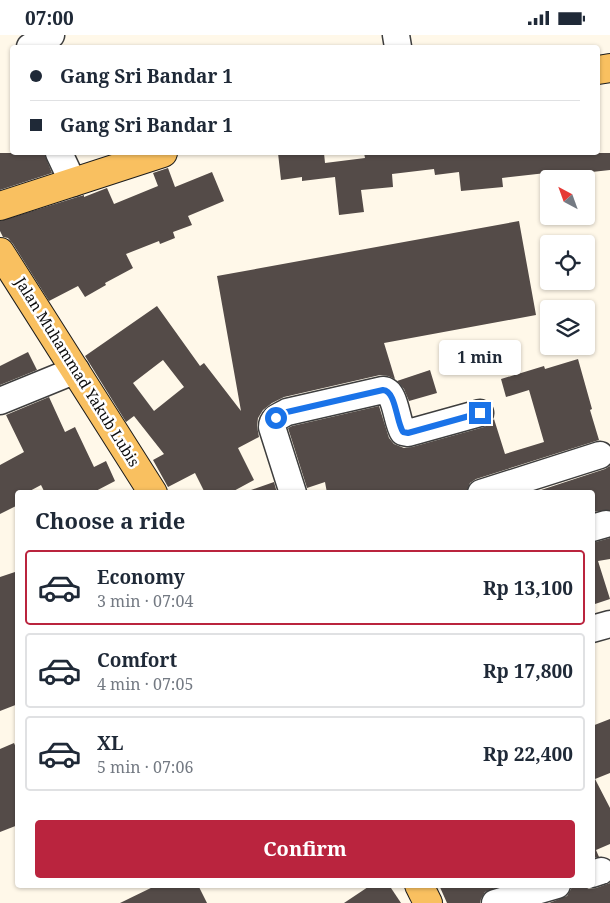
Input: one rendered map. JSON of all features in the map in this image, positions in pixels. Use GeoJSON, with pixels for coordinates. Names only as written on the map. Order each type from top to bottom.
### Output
{"type":"FeatureCollection","features":[{"type":"Feature","properties":{"kind":"main road"},"geometry":{"type":"LineString","coordinates":[[0,206],[157,155]]}},
{"type":"Feature","properties":{"kind":"main road","name":"Jalan Muhammad Yakub Lubis"},"geometry":{"type":"LineString","coordinates":[[0,252],[151,490]]}},
{"type":"Feature","properties":{"kind":"main road"},"geometry":{"type":"LineString","coordinates":[[420,888],[428,903]]}},
{"type":"Feature","properties":{"kind":"street"},"geometry":{"type":"LineString","coordinates":[[34,45],[51,35]]}},
{"type":"Feature","properties":{"kind":"street"},"geometry":{"type":"LineString","coordinates":[[60,155],[72,183]]}},
{"type":"Feature","properties":{"kind":"street"},"geometry":{"type":"LineString","coordinates":[[0,401],[76,370]]}},
{"type":"Feature","properties":{"kind":"street"},"geometry":{"type":"LineString","coordinates":[[292,490],[272,427],[272,422],[287,412],[387,390],[392,395],[399,427],[403,432],[408,433],[480,413]]}},
{"type":"Feature","properties":{"kind":"street"},"geometry":{"type":"LineString","coordinates":[[490,490],[600,455]]}},
{"type":"Feature","properties":{"kind":"street"},"geometry":{"type":"LineString","coordinates":[[595,628],[610,624]]}},
{"type":"Feature","properties":{"kind":"street"},"geometry":{"type":"LineString","coordinates":[[495,903],[547,888]]}},
{"type":"Feature","properties":{"kind":"building"},"geometry":{"type":"Polygon","coordinates":[[[0,153],[10,153],[10,155],[45,155],[52,173],[0,190],[0,153]]]}},
{"type":"Feature","properties":{"kind":"building"},"geometry":{"type":"Polygon","coordinates":[[[600,153],[610,153],[610,170],[595,172],[595,170],[540,170],[540,174],[502,178],[503,187],[461,191],[459,172],[435,175],[434,169],[392,174],[393,187],[361,190],[364,212],[339,215],[335,177],[302,181],[302,177],[281,180],[278,155],[324,155],[325,163],[365,158],[364,155],[600,155],[600,153]]]}},
{"type":"Feature","properties":{"kind":"building"},"geometry":{"type":"Polygon","coordinates":[[[168,168],[175,187],[212,172],[224,201],[188,216],[192,225],[173,232],[175,238],[160,244],[159,241],[126,254],[133,268],[105,283],[106,285],[85,297],[78,286],[49,301],[13,244],[8,238],[3,237],[0,231],[0,221],[84,195],[84,197],[107,188],[114,204],[158,186],[153,173],[168,168]]]}},
{"type":"Feature","properties":{"kind":"building"},"geometry":{"type":"Polygon","coordinates":[[[519,221],[536,315],[384,343],[395,379],[380,375],[284,397],[272,403],[263,410],[258,418],[259,437],[238,448],[254,480],[236,490],[204,490],[195,473],[168,487],[153,460],[164,454],[134,416],[126,422],[85,356],[157,306],[200,366],[204,363],[241,411],[217,276],[519,221]],[[163,360],[133,383],[154,411],[184,387],[163,360]]]}},
{"type":"Feature","properties":{"kind":"building"},"geometry":{"type":"Polygon","coordinates":[[[28,352],[37,370],[0,385],[0,366],[28,352]]]}},
{"type":"Feature","properties":{"kind":"building"},"geometry":{"type":"Polygon","coordinates":[[[578,359],[599,440],[476,479],[470,483],[467,490],[326,490],[325,482],[307,488],[288,428],[379,406],[389,438],[394,444],[404,448],[484,427],[494,419],[505,454],[544,442],[529,390],[506,397],[501,379],[544,366],[545,369],[578,359]]]}},
{"type":"Feature","properties":{"kind":"building"},"geometry":{"type":"Polygon","coordinates":[[[430,370],[437,393],[409,401],[404,389],[397,381],[430,370]]]}},
{"type":"Feature","properties":{"kind":"building"},"geometry":{"type":"Polygon","coordinates":[[[49,397],[65,432],[75,427],[94,467],[106,461],[115,481],[98,490],[44,490],[41,485],[32,490],[15,490],[15,506],[0,514],[0,465],[24,452],[6,415],[49,397]]]}},
{"type":"Feature","properties":{"kind":"building"},"geometry":{"type":"Polygon","coordinates":[[[610,466],[610,510],[595,512],[595,490],[541,490],[610,466]]]}},
{"type":"Feature","properties":{"kind":"building"},"geometry":{"type":"Polygon","coordinates":[[[274,482],[276,490],[251,490],[274,482]]]}},
{"type":"Feature","properties":{"kind":"building"},"geometry":{"type":"Polygon","coordinates":[[[610,538],[610,559],[598,561],[610,599],[595,604],[595,542],[610,538]]]}},
{"type":"Feature","properties":{"kind":"building"},"geometry":{"type":"Polygon","coordinates":[[[15,572],[15,705],[0,711],[0,577],[15,572]]]}},
{"type":"Feature","properties":{"kind":"building"},"geometry":{"type":"Polygon","coordinates":[[[610,719],[610,773],[595,779],[595,725],[610,719]]]}},
{"type":"Feature","properties":{"kind":"building"},"geometry":{"type":"Polygon","coordinates":[[[14,743],[15,745],[15,826],[0,832],[0,749],[14,743]]]}},
{"type":"Feature","properties":{"kind":"building"},"geometry":{"type":"Polygon","coordinates":[[[595,779],[610,808],[610,844],[596,850],[599,857],[595,858],[595,779]]]}},
{"type":"Feature","properties":{"kind":"building"},"geometry":{"type":"Polygon","coordinates":[[[610,883],[610,903],[549,903],[567,896],[571,888],[596,888],[610,883]]]}},
{"type":"Feature","properties":{"kind":"building"},"geometry":{"type":"Polygon","coordinates":[[[151,888],[200,888],[207,903],[120,903],[151,888]]]}},
{"type":"Feature","properties":{"kind":"building"},"geometry":{"type":"Polygon","coordinates":[[[366,888],[391,888],[401,903],[344,903],[366,888]]]}},
{"type":"Feature","properties":{"kind":"building"},"geometry":{"type":"Polygon","coordinates":[[[440,888],[495,888],[485,892],[480,903],[447,903],[440,888]]]}},
{"type":"Feature","properties":{"kind":"route"},"geometry":{"type":"LineString","coordinates":[[276,418],[287,412],[383,390],[387,390],[392,395],[399,427],[403,432],[408,433],[480,413]]}}]}
